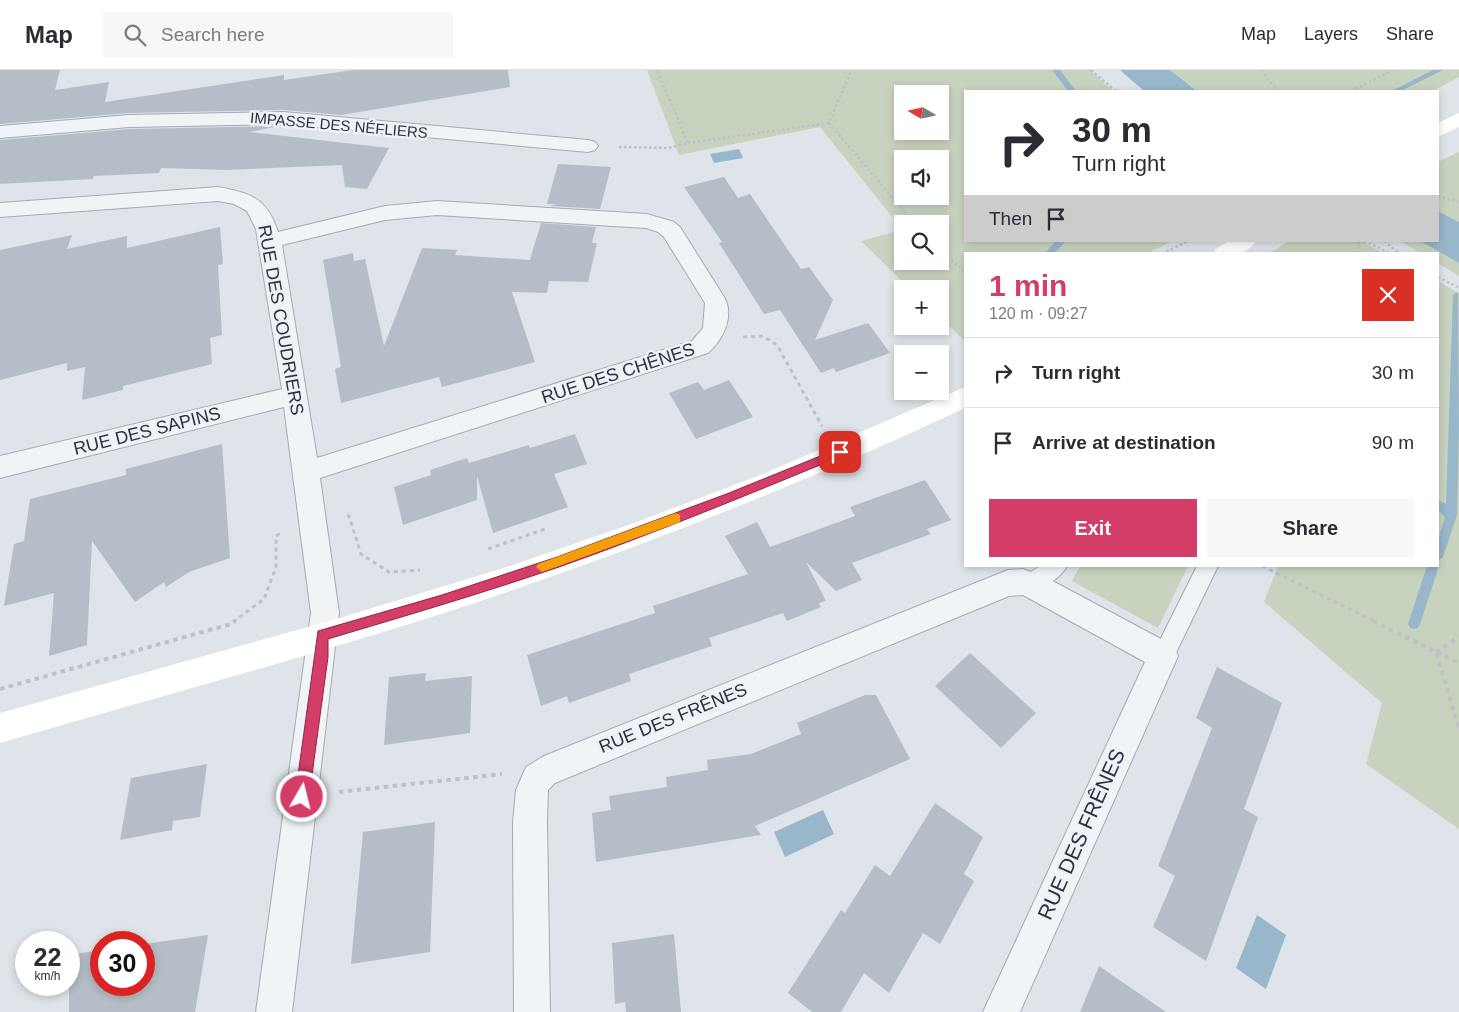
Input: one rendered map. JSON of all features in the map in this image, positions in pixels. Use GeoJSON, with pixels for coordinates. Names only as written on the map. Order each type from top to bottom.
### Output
{"type":"FeatureCollection","features":[{"type":"Feature","properties":{"kind":"main road"},"geometry":{"type":"LineString","coordinates":[[1439,130],[1459,119]]}},
{"type":"Feature","properties":{"kind":"main road"},"geometry":{"type":"LineString","coordinates":[[1227,252],[1243,242]]}},
{"type":"Feature","properties":{"kind":"main road"},"geometry":{"type":"LineString","coordinates":[[0,728],[442,600],[606,545],[742,493],[894,430],[964,397]]}},
{"type":"Feature","properties":{"kind":"street","name":"IMPASSE DES NÉFLIERS"},"geometry":{"type":"LineString","coordinates":[[0,132],[139,121],[284,118],[588,146]]}},
{"type":"Feature","properties":{"kind":"street","name":"RUE DES COUDRIERS"},"geometry":{"type":"LineString","coordinates":[[0,210],[218,194],[250,201],[258,207],[264,216],[270,241],[295,395],[325,613],[321,657],[274,1012]]}},
{"type":"Feature","properties":{"kind":"street","name":"RUE DES CHÊNES"},"geometry":{"type":"LineString","coordinates":[[270,241],[408,209],[437,208],[647,221],[659,224],[672,232],[716,303],[716,321],[709,340],[700,348],[306,472]]}},
{"type":"Feature","properties":{"kind":"street","name":"RUE DES SAPINS"},"geometry":{"type":"LineString","coordinates":[[0,467],[295,395]]}},
{"type":"Feature","properties":{"kind":"street","name":"RUE DES FRÊNES"},"geometry":{"type":"LineString","coordinates":[[537,778],[556,765],[1008,583],[1030,584],[1163,656],[1001,1012]]}},
{"type":"Feature","properties":{"kind":"street"},"geometry":{"type":"LineString","coordinates":[[532,1012],[530,822],[532,790],[537,778]]}},
{"type":"Feature","properties":{"kind":"lane"},"geometry":{"type":"LineString","coordinates":[[1030,584],[1056,567]]}},
{"type":"Feature","properties":{"kind":"lane","name":"RUE DES FRÊNES"},"geometry":{"type":"LineString","coordinates":[[1163,656],[1208,567]]}},
{"type":"Feature","properties":{"kind":"path"},"geometry":{"type":"LineString","coordinates":[[656,70],[688,143]]}},
{"type":"Feature","properties":{"kind":"path"},"geometry":{"type":"LineString","coordinates":[[829,123],[851,70]]}},
{"type":"Feature","properties":{"kind":"path"},"geometry":{"type":"LineString","coordinates":[[1091,70],[1115,90]]}},
{"type":"Feature","properties":{"kind":"path"},"geometry":{"type":"LineString","coordinates":[[1260,70],[1277,90]]}},
{"type":"Feature","properties":{"kind":"path"},"geometry":{"type":"LineString","coordinates":[[1353,90],[1393,70]]}},
{"type":"Feature","properties":{"kind":"path"},"geometry":{"type":"LineString","coordinates":[[588,146],[668,148],[688,143],[829,123]]}},
{"type":"Feature","properties":{"kind":"path"},"geometry":{"type":"LineString","coordinates":[[829,123],[907,215]]}},
{"type":"Feature","properties":{"kind":"path"},"geometry":{"type":"LineString","coordinates":[[1439,196],[1459,202]]}},
{"type":"Feature","properties":{"kind":"path"},"geometry":{"type":"LineString","coordinates":[[1166,252],[1186,242]]}},
{"type":"Feature","properties":{"kind":"path"},"geometry":{"type":"LineString","coordinates":[[1366,242],[1389,252]]}},
{"type":"Feature","properties":{"kind":"path"},"geometry":{"type":"LineString","coordinates":[[1385,242],[1398,252]]}},
{"type":"Feature","properties":{"kind":"path"},"geometry":{"type":"LineString","coordinates":[[949,258],[964,271]]}},
{"type":"Feature","properties":{"kind":"path"},"geometry":{"type":"LineString","coordinates":[[1439,278],[1459,288]]}},
{"type":"Feature","properties":{"kind":"path"},"geometry":{"type":"LineString","coordinates":[[709,340],[763,336],[777,345],[822,426]]}},
{"type":"Feature","properties":{"kind":"path"},"geometry":{"type":"LineString","coordinates":[[814,430],[831,423]]}},
{"type":"Feature","properties":{"kind":"path"},"geometry":{"type":"LineString","coordinates":[[0,689],[231,624],[264,599],[276,567],[276,536],[311,515],[349,516],[361,554],[389,572],[426,569]]}},
{"type":"Feature","properties":{"kind":"path"},"geometry":{"type":"LineString","coordinates":[[482,550],[557,525]]}},
{"type":"Feature","properties":{"kind":"path"},"geometry":{"type":"LineString","coordinates":[[1264,567],[1459,663]]}},
{"type":"Feature","properties":{"kind":"path"},"geometry":{"type":"LineString","coordinates":[[1436,652],[1459,637]]}},
{"type":"Feature","properties":{"kind":"path"},"geometry":{"type":"LineString","coordinates":[[1436,652],[1459,729]]}},
{"type":"Feature","properties":{"kind":"path"},"geometry":{"type":"LineString","coordinates":[[302,797],[497,773],[537,778]]}},
{"type":"Feature","properties":{"kind":"green space"},"geometry":{"type":"Polygon","coordinates":[[[647,70],[1090,70],[1112,90],[964,90],[964,242],[1171,242],[1149,252],[964,252],[964,340],[949,326],[949,280],[901,280],[861,241],[894,232],[894,270],[949,270],[949,215],[894,215],[894,219],[820,127],[679,155],[647,70]]]}},
{"type":"Feature","properties":{"kind":"green space"},"geometry":{"type":"Polygon","coordinates":[[[1170,70],[1459,70],[1459,77],[1435,90],[1197,90],[1170,70]]]}},
{"type":"Feature","properties":{"kind":"green space"},"geometry":{"type":"Polygon","coordinates":[[[1459,152],[1459,222],[1439,212],[1439,162],[1459,152]]]}},
{"type":"Feature","properties":{"kind":"green space"},"geometry":{"type":"Polygon","coordinates":[[[1287,242],[1363,242],[1381,252],[1271,252],[1287,242]]]}},
{"type":"Feature","properties":{"kind":"green space"},"geometry":{"type":"Polygon","coordinates":[[[1403,242],[1422,242],[1459,263],[1459,276],[1439,264],[1439,252],[1419,252],[1403,242]]]}},
{"type":"Feature","properties":{"kind":"green space"},"geometry":{"type":"Polygon","coordinates":[[[1439,282],[1459,293],[1459,829],[1366,764],[1382,703],[1264,602],[1278,567],[1439,567],[1439,282]]]}},
{"type":"Feature","properties":{"kind":"green space"},"geometry":{"type":"Polygon","coordinates":[[[1079,567],[1188,567],[1158,628],[1072,581],[1079,567]]]}},
{"type":"Feature","properties":{"kind":"water"},"geometry":{"type":"Polygon","coordinates":[[[1120,70],[1170,70],[1196,90],[1143,90],[1120,70]]]}},
{"type":"Feature","properties":{"kind":"water"},"geometry":{"type":"Polygon","coordinates":[[[739,149],[743,158],[714,163],[710,154],[739,149]]]}},
{"type":"Feature","properties":{"kind":"water"},"geometry":{"type":"Polygon","coordinates":[[[1439,212],[1459,222],[1459,263],[1422,242],[1439,242],[1439,212]]]}},
{"type":"Feature","properties":{"kind":"water"},"geometry":{"type":"Polygon","coordinates":[[[823,810],[834,834],[785,857],[774,832],[823,810]]]}},
{"type":"Feature","properties":{"kind":"water"},"geometry":{"type":"Polygon","coordinates":[[[1257,915],[1286,935],[1266,989],[1236,968],[1257,915]]]}},
{"type":"Feature","properties":{"kind":"building"},"geometry":{"type":"Polygon","coordinates":[[[0,70],[60,70],[55,90],[109,82],[105,102],[284,75],[284,80],[353,70],[508,70],[510,87],[341,115],[284,110],[129,113],[0,124],[0,70]]]}},
{"type":"Feature","properties":{"kind":"building"},"geometry":{"type":"Polygon","coordinates":[[[279,126],[250,132],[389,148],[367,189],[345,187],[342,165],[228,170],[161,168],[159,173],[0,184],[0,140],[129,129],[279,126]]]}},
{"type":"Feature","properties":{"kind":"building"},"geometry":{"type":"Polygon","coordinates":[[[558,164],[611,167],[600,209],[550,206],[557,204],[547,204],[558,164]]]}},
{"type":"Feature","properties":{"kind":"building"},"geometry":{"type":"Polygon","coordinates":[[[724,177],[738,198],[750,194],[801,269],[809,267],[833,300],[815,340],[868,323],[890,353],[836,372],[834,368],[821,373],[780,310],[764,314],[719,243],[722,242],[684,187],[724,177]]]}},
{"type":"Feature","properties":{"kind":"building"},"geometry":{"type":"Polygon","coordinates":[[[541,223],[596,227],[592,243],[597,243],[588,282],[549,281],[547,293],[512,292],[535,362],[442,387],[439,377],[341,403],[335,369],[341,367],[323,260],[353,253],[354,261],[365,259],[384,346],[422,248],[457,250],[455,255],[530,260],[541,223]]]}},
{"type":"Feature","properties":{"kind":"building"},"geometry":{"type":"Polygon","coordinates":[[[220,227],[223,264],[218,265],[222,335],[210,338],[212,364],[123,386],[123,390],[82,400],[85,367],[67,371],[67,363],[0,380],[0,250],[72,235],[67,249],[127,236],[127,248],[220,227]]]}},
{"type":"Feature","properties":{"kind":"building"},"geometry":{"type":"Polygon","coordinates":[[[729,380],[753,417],[696,439],[669,393],[698,382],[704,390],[729,380]]]}},
{"type":"Feature","properties":{"kind":"building"},"geometry":{"type":"Polygon","coordinates":[[[575,434],[587,464],[554,474],[568,507],[493,533],[477,476],[477,500],[403,525],[394,487],[431,475],[430,470],[467,458],[469,463],[529,445],[530,448],[575,434]]]}},
{"type":"Feature","properties":{"kind":"building"},"geometry":{"type":"Polygon","coordinates":[[[222,444],[230,558],[189,572],[166,587],[164,582],[135,602],[92,541],[87,645],[49,656],[54,593],[4,606],[14,544],[24,541],[30,499],[126,475],[126,469],[222,444]]]}},
{"type":"Feature","properties":{"kind":"building"},"geometry":{"type":"Polygon","coordinates":[[[925,480],[951,520],[927,529],[931,534],[852,563],[862,580],[836,591],[806,562],[826,601],[819,603],[821,607],[787,621],[783,613],[709,638],[712,646],[629,674],[631,681],[569,703],[567,696],[541,706],[527,655],[655,613],[653,606],[748,574],[725,536],[757,522],[770,547],[855,516],[850,507],[925,480]]]}},
{"type":"Feature","properties":{"kind":"building"},"geometry":{"type":"Polygon","coordinates":[[[970,653],[1036,713],[1001,748],[935,686],[970,653]]]}},
{"type":"Feature","properties":{"kind":"building"},"geometry":{"type":"Polygon","coordinates":[[[1217,667],[1282,703],[1244,809],[1258,817],[1206,961],[1153,927],[1175,876],[1158,866],[1212,728],[1196,718],[1217,667]]]}},
{"type":"Feature","properties":{"kind":"building"},"geometry":{"type":"Polygon","coordinates":[[[426,673],[425,681],[472,676],[470,733],[384,745],[389,677],[426,673]]]}},
{"type":"Feature","properties":{"kind":"building"},"geometry":{"type":"Polygon","coordinates":[[[865,695],[876,695],[910,759],[755,826],[761,835],[596,862],[592,813],[611,810],[609,796],[667,787],[666,777],[708,770],[707,760],[751,754],[801,734],[797,723],[865,695]]]}},
{"type":"Feature","properties":{"kind":"building"},"geometry":{"type":"Polygon","coordinates":[[[207,764],[200,817],[173,821],[172,830],[120,840],[131,778],[207,764]]]}},
{"type":"Feature","properties":{"kind":"building"},"geometry":{"type":"Polygon","coordinates":[[[935,803],[983,837],[964,874],[974,881],[940,944],[923,933],[889,993],[864,973],[841,1012],[812,1012],[788,993],[841,910],[845,913],[875,865],[890,876],[935,803]]]}},
{"type":"Feature","properties":{"kind":"building"},"geometry":{"type":"Polygon","coordinates":[[[435,822],[430,952],[351,964],[363,832],[435,822]]]}},
{"type":"Feature","properties":{"kind":"building"},"geometry":{"type":"Polygon","coordinates":[[[674,934],[681,1012],[626,1012],[625,1002],[615,1004],[612,943],[674,934]]]}},
{"type":"Feature","properties":{"kind":"building"},"geometry":{"type":"Polygon","coordinates":[[[208,935],[195,1012],[69,1012],[69,996],[80,996],[80,953],[90,952],[90,996],[155,996],[155,942],[208,935]]]}},
{"type":"Feature","properties":{"kind":"building"},"geometry":{"type":"Polygon","coordinates":[[[1099,966],[1166,1012],[1080,1012],[1099,966]]]}},
{"type":"Feature","properties":{"kind":"waterway"},"geometry":{"type":"LineString","coordinates":[[1056,70],[1071,90]]}},
{"type":"Feature","properties":{"kind":"waterway"},"geometry":{"type":"LineString","coordinates":[[1398,90],[1439,70]]}},
{"type":"Feature","properties":{"kind":"waterway"},"geometry":{"type":"LineString","coordinates":[[1050,252],[1061,242]]}},
{"type":"Feature","properties":{"kind":"waterway"},"geometry":{"type":"LineString","coordinates":[[1451,515],[1458,295]]}},
{"type":"Feature","properties":{"kind":"waterway"},"geometry":{"type":"LineString","coordinates":[[1439,505],[1451,515]]}},
{"type":"Feature","properties":{"kind":"waterway"},"geometry":{"type":"LineString","coordinates":[[1439,551],[1451,515]]}},
{"type":"Feature","properties":{"kind":"waterway"},"geometry":{"type":"LineString","coordinates":[[1414,624],[1433,567]]}},
{"type":"Feature","properties":{"kind":"slow traffic"},"geometry":{"type":"LineString","coordinates":[[542,567],[676,518]]}},
{"type":"Feature","properties":{"kind":"route"},"geometry":{"type":"LineString","coordinates":[[302,797],[321,657],[322,635],[442,600],[558,562],[733,497],[840,452]]}}]}
